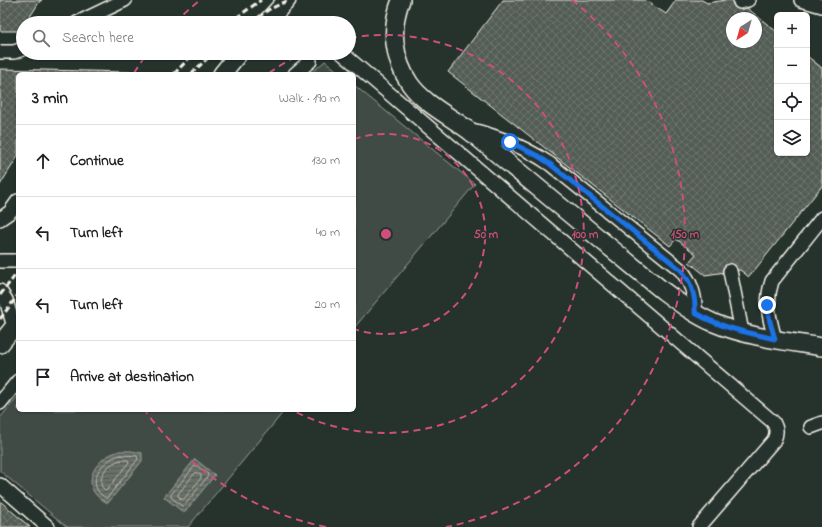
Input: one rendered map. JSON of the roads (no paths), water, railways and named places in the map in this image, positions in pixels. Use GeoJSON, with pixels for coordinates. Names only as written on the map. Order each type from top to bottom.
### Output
{"type":"FeatureCollection","features":[{"type":"Feature","properties":{"kind":"main road"},"geometry":{"type":"LineString","coordinates":[[272,16],[287,0]]}},
{"type":"Feature","properties":{"kind":"main road"},"geometry":{"type":"LineString","coordinates":[[401,0],[396,17],[394,38],[397,55],[403,71],[411,85],[424,99],[467,129],[662,290],[695,313],[713,323],[742,332],[822,347]]}},
{"type":"Feature","properties":{"kind":"main road"},"geometry":{"type":"LineString","coordinates":[[224,72],[235,60]]}},
{"type":"Feature","properties":{"kind":"main road"},"geometry":{"type":"LineString","coordinates":[[0,344],[16,325]]}},
{"type":"Feature","properties":{"kind":"street"},"geometry":{"type":"LineString","coordinates":[[92,16],[125,0]]}},
{"type":"Feature","properties":{"kind":"street"},"geometry":{"type":"LineString","coordinates":[[801,0],[822,6]]}},
{"type":"Feature","properties":{"kind":"street"},"geometry":{"type":"LineString","coordinates":[[0,52],[16,51]]}},
{"type":"Feature","properties":{"kind":"street"},"geometry":{"type":"LineString","coordinates":[[297,72],[310,60]]}},
{"type":"Feature","properties":{"kind":"street"},"geometry":{"type":"LineString","coordinates":[[350,60],[773,422],[777,434],[774,440],[699,527]]}},
{"type":"Feature","properties":{"kind":"street"},"geometry":{"type":"LineString","coordinates":[[467,129],[489,134],[510,142],[538,156],[550,164],[681,270],[693,288],[696,304],[695,313]]}},
{"type":"Feature","properties":{"kind":"street"},"geometry":{"type":"LineString","coordinates":[[0,219],[10,212],[16,204]]}},
{"type":"Feature","properties":{"kind":"street"},"geometry":{"type":"LineString","coordinates":[[775,339],[767,305],[768,293],[772,281],[822,218]]}},
{"type":"Feature","properties":{"kind":"street"},"geometry":{"type":"LineString","coordinates":[[0,261],[16,261]]}},
{"type":"Feature","properties":{"kind":"street"},"geometry":{"type":"LineString","coordinates":[[730,271],[742,332]]}},
{"type":"Feature","properties":{"kind":"street"},"geometry":{"type":"LineString","coordinates":[[0,291],[6,300],[16,325]]}},
{"type":"Feature","properties":{"kind":"street"},"geometry":{"type":"LineString","coordinates":[[0,403],[16,383]]}},
{"type":"Feature","properties":{"kind":"street"},"geometry":{"type":"LineString","coordinates":[[0,485],[48,527]]}},
{"type":"Feature","properties":{"kind":"water"},"geometry":{"type":"Polygon","coordinates":[[[120,451],[142,453],[142,461],[108,503],[99,497],[93,490],[91,482],[92,474],[102,460],[110,454],[120,451]]]}},
{"type":"Feature","properties":{"kind":"water"},"geometry":{"type":"Polygon","coordinates":[[[195,459],[215,475],[184,513],[164,497],[195,459]]]}},
{"type":"Feature","properties":{"kind":"railway"},"geometry":{"type":"LineString","coordinates":[[239,16],[261,0]]}},
{"type":"Feature","properties":{"kind":"railway"},"geometry":{"type":"LineString","coordinates":[[260,16],[268,10],[289,0]]}},
{"type":"Feature","properties":{"kind":"railway"},"geometry":{"type":"LineString","coordinates":[[176,72],[187,60]]}},
{"type":"Feature","properties":{"kind":"railway"},"geometry":{"type":"LineString","coordinates":[[193,72],[206,60]]}},
{"type":"Feature","properties":{"kind":"railway"},"geometry":{"type":"LineString","coordinates":[[0,295],[16,275]]}},
{"type":"Feature","properties":{"kind":"railway"},"geometry":{"type":"LineString","coordinates":[[0,319],[16,298]]}}]}
